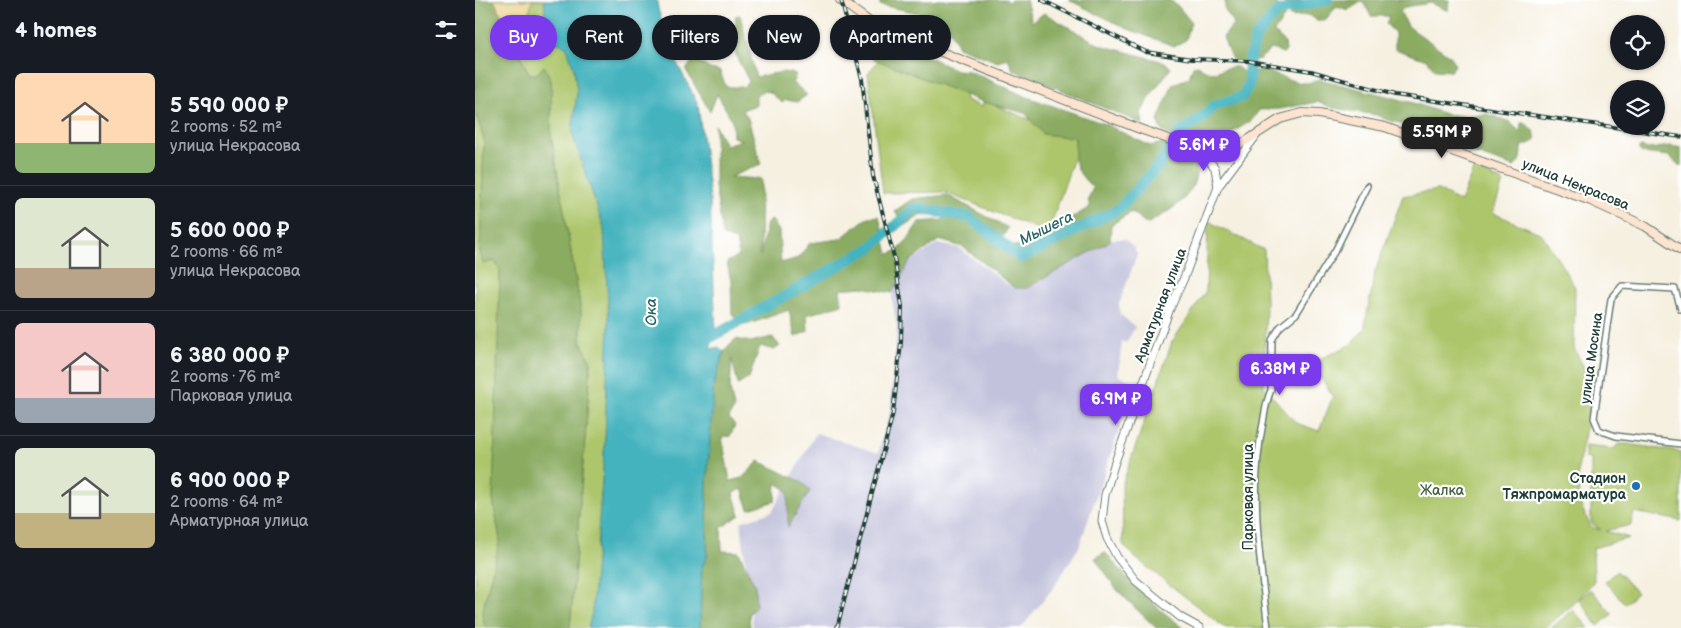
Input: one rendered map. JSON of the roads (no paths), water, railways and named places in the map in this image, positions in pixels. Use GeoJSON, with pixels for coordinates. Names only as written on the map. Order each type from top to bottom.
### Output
{"type":"FeatureCollection","features":[{"type":"Feature","properties":{"kind":"main road","name":"улица Некрасова"},"geometry":{"type":"LineString","coordinates":[[839,0],[874,25],[1202,151],[1229,148],[1257,134],[1280,119],[1302,113],[1319,114],[1385,127],[1591,200],[1645,226],[1681,250]]}},
{"type":"Feature","properties":{"kind":"street","name":"улица Некрасова"},"geometry":{"type":"LineString","coordinates":[[1219,187],[1257,134]]}},
{"type":"Feature","properties":{"kind":"street"},"geometry":{"type":"LineString","coordinates":[[1202,151],[1215,168],[1219,187]]}},
{"type":"Feature","properties":{"kind":"street","name":"Парковая улица"},"geometry":{"type":"LineString","coordinates":[[1268,628],[1257,544],[1257,483],[1259,441],[1271,390],[1272,340],[1280,328],[1296,314],[1336,248],[1367,186]]}},
{"type":"Feature","properties":{"kind":"street","name":"Арматурная улица"},"geometry":{"type":"LineString","coordinates":[[1200,628],[1180,617],[1136,581],[1117,557],[1107,538],[1102,521],[1105,495],[1113,466],[1169,311],[1184,278],[1219,187]]}},
{"type":"Feature","properties":{"kind":"street","name":"улица Мосина"},"geometry":{"type":"LineString","coordinates":[[1675,290],[1622,286],[1611,298],[1594,418],[1599,430],[1615,436],[1681,444]]}},
{"type":"Feature","properties":{"kind":"street"},"geometry":{"type":"LineString","coordinates":[[1681,286],[1675,290],[1681,309]]}},
{"type":"Feature","properties":{"kind":"water","name":"Ока"},"geometry":{"type":"Polygon","coordinates":[[[544,0],[657,0],[660,15],[652,15],[652,60],[676,60],[698,104],[710,198],[716,331],[710,349],[719,347],[724,352],[714,383],[707,483],[707,557],[702,567],[700,628],[588,628],[592,613],[605,442],[609,322],[604,228],[572,133],[577,92],[571,60],[642,60],[642,15],[567,15],[567,48],[557,42],[557,15],[545,15],[544,0]]]}},
{"type":"Feature","properties":{"kind":"waterway","name":"Мышега"},"geometry":{"type":"LineString","coordinates":[[701,343],[870,248],[915,208],[969,217],[1021,258],[1119,209],[1160,164],[1179,133],[1201,119],[1215,105],[1242,97],[1249,85],[1249,61],[1256,37],[1277,12],[1327,0]]}},
{"type":"Feature","properties":{"kind":"railway"},"geometry":{"type":"LineString","coordinates":[[837,628],[893,413],[901,343],[902,306],[894,257],[873,176],[862,79],[841,0]]}},
{"type":"Feature","properties":{"kind":"railway"},"geometry":{"type":"LineString","coordinates":[[1042,0],[1146,52],[1192,59],[1249,61],[1311,71],[1395,95],[1681,137]]}},
{"type":"Feature","properties":{"kind":"place","name":"Стадион Тяжпромарматура"},"geometry":{"type":"Point","coordinates":[1636,486]}},
{"type":"Feature","properties":{"kind":"park label","name":"Жалка"},"geometry":{"type":"Point","coordinates":[1442,490]}}]}
